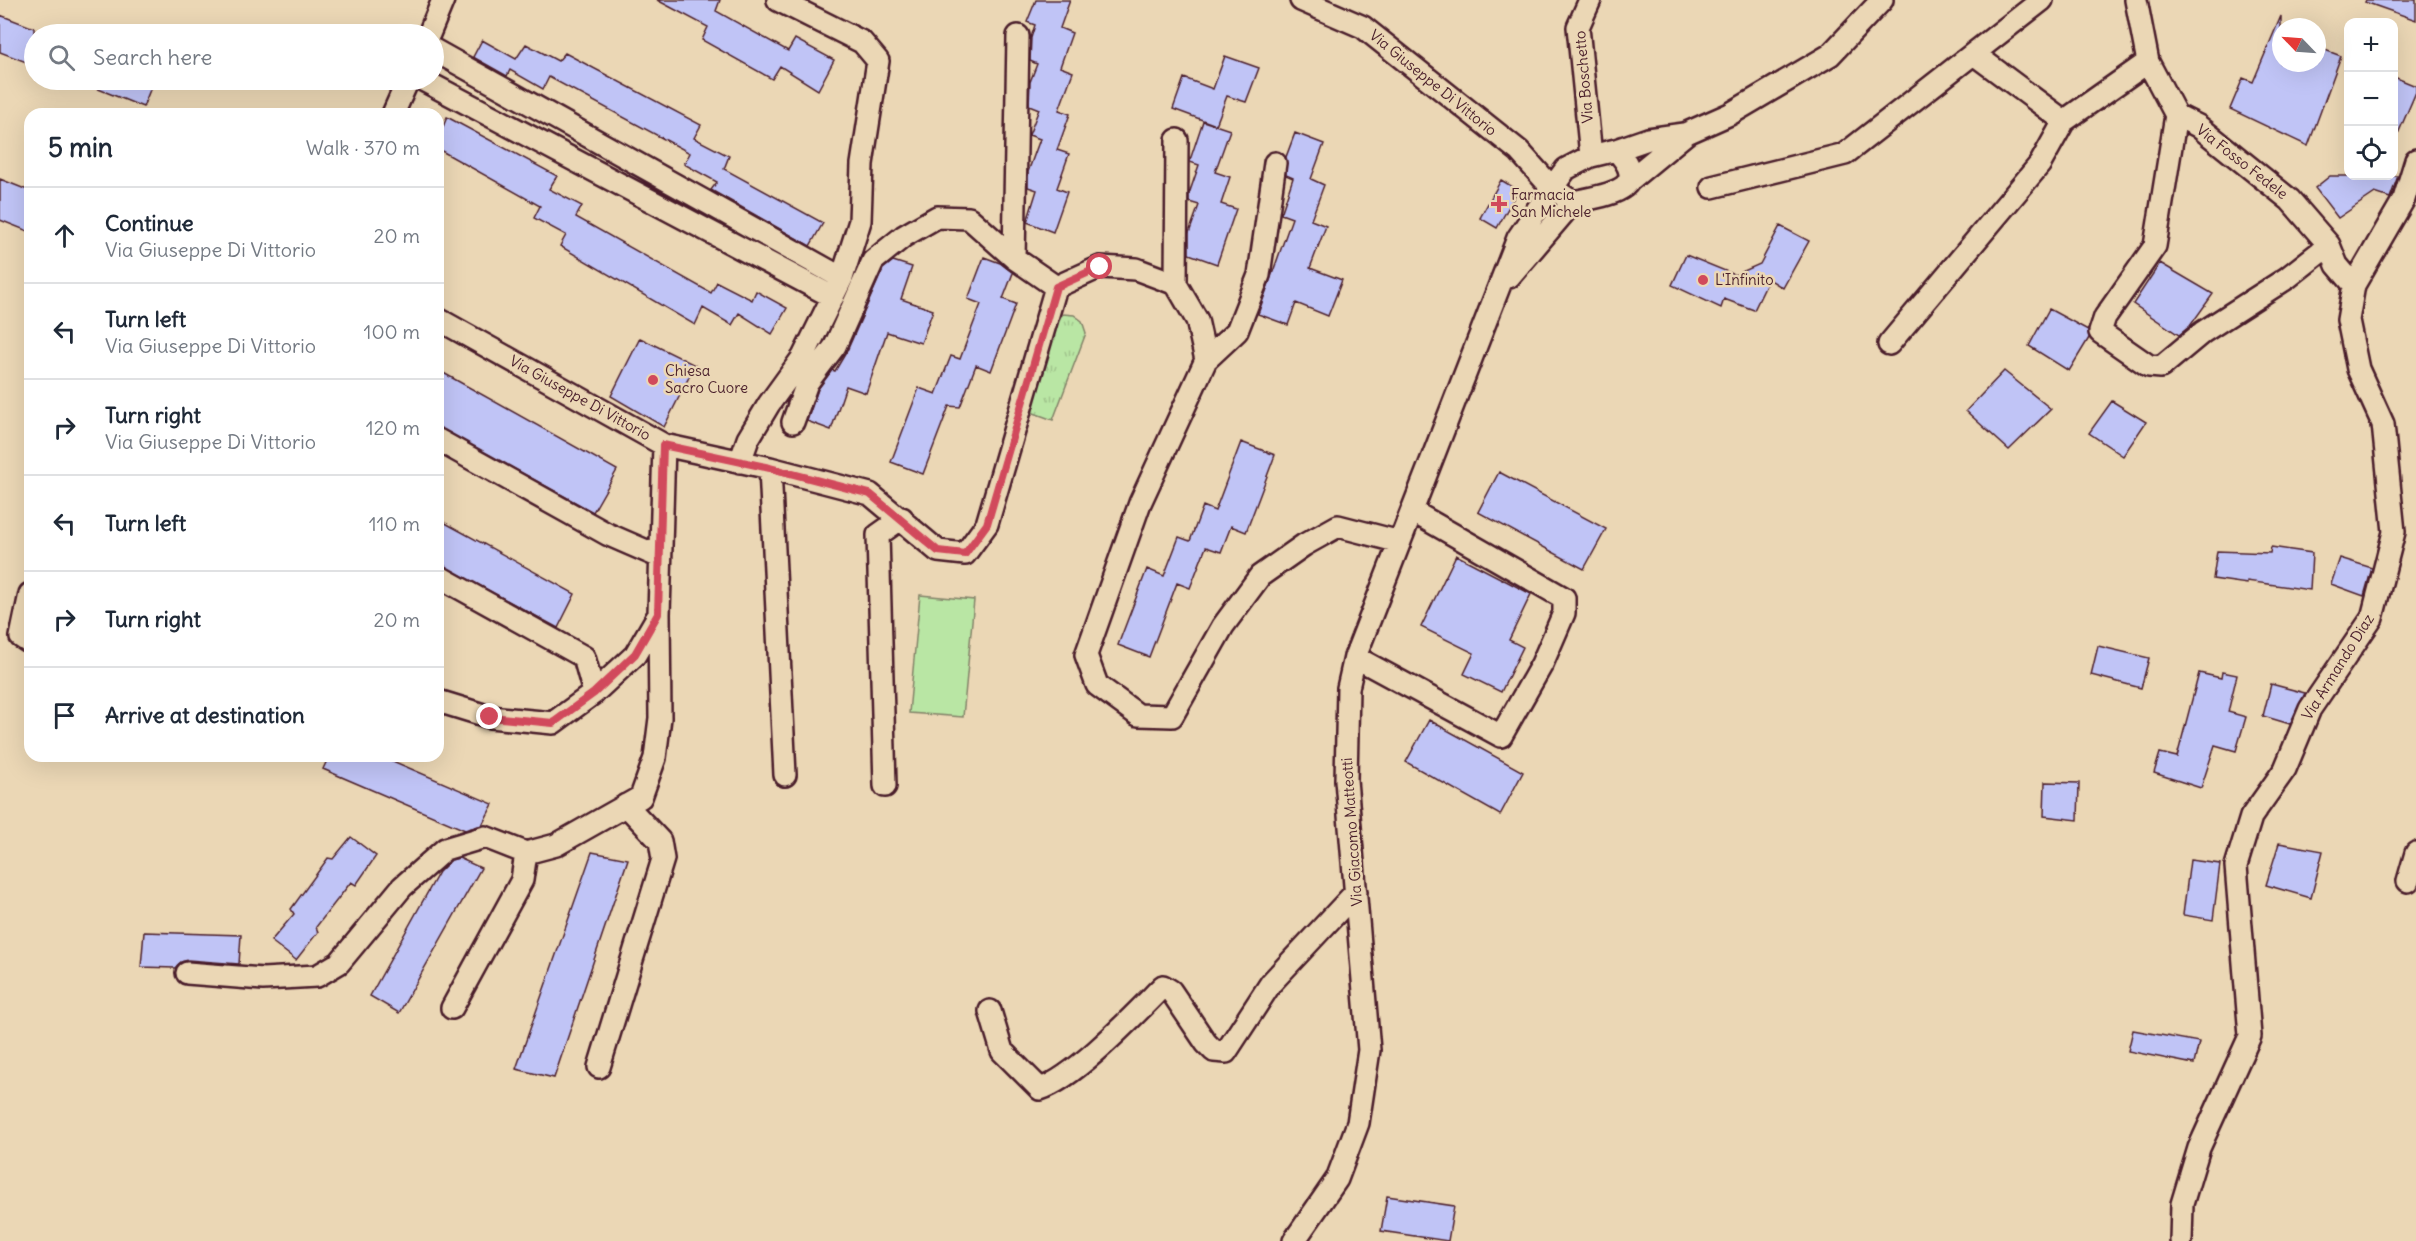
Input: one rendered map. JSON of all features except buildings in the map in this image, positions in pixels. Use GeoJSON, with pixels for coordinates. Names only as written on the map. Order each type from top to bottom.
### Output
{"type":"FeatureCollection","features":[{"type":"Feature","properties":{"kind":"street"},"geometry":{"type":"LineString","coordinates":[[433,24],[443,0]]}},
{"type":"Feature","properties":{"kind":"street"},"geometry":{"type":"LineString","coordinates":[[740,462],[748,439],[769,404],[803,357],[842,278],[860,221],[862,164],[878,61],[862,42],[778,0]]}},
{"type":"Feature","properties":{"kind":"street","name":"Via Giuseppe Di Vittorio"},"geometry":{"type":"LineString","coordinates":[[1301,0],[1363,27],[1527,160],[1552,188]]}},
{"type":"Feature","properties":{"kind":"street","name":"Via Boschetto"},"geometry":{"type":"LineString","coordinates":[[1590,0],[1578,27],[1591,156]]}},
{"type":"Feature","properties":{"kind":"street","name":"Via Giacomo Matteotti"},"geometry":{"type":"LineString","coordinates":[[1294,1241],[1337,1179],[1358,1122],[1369,1050],[1346,780],[1348,688],[1355,657],[1518,238],[1566,169],[1591,156],[1648,139],[1687,133],[1730,114],[1830,54],[1882,0]]}},
{"type":"Feature","properties":{"kind":"street"},"geometry":{"type":"LineString","coordinates":[[1712,187],[1845,154],[2042,0]]}},
{"type":"Feature","properties":{"kind":"street"},"geometry":{"type":"LineString","coordinates":[[2136,0],[2148,62],[2176,115],[2155,246],[2105,317],[2100,332],[2149,366],[2161,367],[2203,332],[2287,278],[2329,245]]}},
{"type":"Feature","properties":{"kind":"street"},"geometry":{"type":"LineString","coordinates":[[1014,258],[1018,36]]}},
{"type":"Feature","properties":{"kind":"street"},"geometry":{"type":"LineString","coordinates":[[1974,54],[2064,121]]}},
{"type":"Feature","properties":{"kind":"street"},"geometry":{"type":"LineString","coordinates":[[444,56],[842,278]]}},
{"type":"Feature","properties":{"kind":"street"},"geometry":{"type":"LineString","coordinates":[[1889,344],[2040,164],[2064,121],[2148,62]]}},
{"type":"Feature","properties":{"kind":"street"},"geometry":{"type":"LineString","coordinates":[[396,108],[404,90]]}},
{"type":"Feature","properties":{"kind":"street"},"geometry":{"type":"LineString","coordinates":[[442,90],[832,297]]}},
{"type":"Feature","properties":{"kind":"street","name":"Via Fosso Fedele"},"geometry":{"type":"LineString","coordinates":[[2176,115],[2198,126],[2290,200],[2329,245],[2337,265],[2354,285]]}},
{"type":"Feature","properties":{"kind":"street","name":"Via Giacomo Matteotti"},"geometry":{"type":"LineString","coordinates":[[1499,289],[1573,202],[1618,192],[1687,133]]}},
{"type":"Feature","properties":{"kind":"street"},"geometry":{"type":"LineString","coordinates":[[1177,140],[1176,284],[1197,320],[1206,360]]}},
{"type":"Feature","properties":{"kind":"street"},"geometry":{"type":"LineString","coordinates":[[1616,150],[1627,162],[1630,180]]}},
{"type":"Feature","properties":{"kind":"street","name":"Via Giuseppe Di Vittorio"},"geometry":{"type":"LineString","coordinates":[[1527,160],[1566,169]]}},
{"type":"Feature","properties":{"kind":"street","name":"Via Armando Diaz"},"geometry":{"type":"LineString","coordinates":[[2181,1241],[2182,1203],[2199,1148],[2250,1036],[2239,916],[2236,866],[2239,856],[2251,817],[2285,769],[2310,709],[2372,618],[2394,532],[2383,424],[2358,369],[2348,320],[2354,285],[2404,199],[2416,160]]}},
{"type":"Feature","properties":{"kind":"street"},"geometry":{"type":"LineString","coordinates":[[1275,163],[1259,275],[1237,331],[1206,360],[1140,503],[1086,655],[1097,685],[1138,715],[1172,716],[1223,626],[1260,576],[1304,545],[1338,526],[1400,542]]}},
{"type":"Feature","properties":{"kind":"street"},"geometry":{"type":"LineString","coordinates":[[1552,188],[1573,202]]}},
{"type":"Feature","properties":{"kind":"street"},"geometry":{"type":"LineString","coordinates":[[793,422],[807,383],[835,346],[873,261],[904,236],[937,218],[969,218],[1014,258],[1056,287],[1100,267],[1136,269],[1176,284]]}},
{"type":"Feature","properties":{"kind":"street","name":"Via Giuseppe Di Vittorio"},"geometry":{"type":"LineString","coordinates":[[444,322],[663,445],[770,468],[870,494],[902,518],[938,551],[965,554],[987,524],[1056,287]]}},
{"type":"Feature","properties":{"kind":"street"},"geometry":{"type":"LineString","coordinates":[[444,443],[607,534],[660,557]]}},
{"type":"Feature","properties":{"kind":"street"},"geometry":{"type":"LineString","coordinates":[[187,973],[263,979],[317,976],[339,963],[402,887],[445,849],[485,837],[526,853],[556,845],[640,797],[655,759],[660,718],[658,614],[663,445]]}},
{"type":"Feature","properties":{"kind":"street"},"geometry":{"type":"LineString","coordinates":[[770,468],[785,775]]}},
{"type":"Feature","properties":{"kind":"street"},"geometry":{"type":"LineString","coordinates":[[1355,657],[1501,736],[1542,664],[1564,612],[1564,598],[1412,511]]}},
{"type":"Feature","properties":{"kind":"street"},"geometry":{"type":"LineString","coordinates":[[885,786],[878,535],[902,518]]}},
{"type":"Feature","properties":{"kind":"street"},"geometry":{"type":"LineString","coordinates":[[444,579],[584,657],[594,693]]}},
{"type":"Feature","properties":{"kind":"street"},"geometry":{"type":"LineString","coordinates":[[444,703],[490,717],[553,723],[594,693],[635,654],[658,614]]}},
{"type":"Feature","properties":{"kind":"street"},"geometry":{"type":"LineString","coordinates":[[24,623],[21,637],[24,639]]}},
{"type":"Feature","properties":{"kind":"street"},"geometry":{"type":"LineString","coordinates":[[599,1067],[663,859],[660,841],[626,805]]}},
{"type":"Feature","properties":{"kind":"street"},"geometry":{"type":"LineString","coordinates":[[452,1008],[522,880],[526,853]]}},
{"type":"Feature","properties":{"kind":"street"},"geometry":{"type":"LineString","coordinates":[[2408,881],[2416,853]]}},
{"type":"Feature","properties":{"kind":"street"},"geometry":{"type":"LineString","coordinates":[[990,1011],[1002,1051],[1040,1089],[1053,1085],[1108,1040],[1163,986],[1171,992],[1206,1043],[1214,1051],[1226,1052],[1271,983],[1356,892]]}},
{"type":"Feature","properties":{"kind":"green space"},"geometry":{"type":"Polygon","coordinates":[[[1063,314],[1074,315],[1082,321],[1086,333],[1053,420],[1023,409],[1055,323],[1063,314]]]}},
{"type":"Feature","properties":{"kind":"green space"},"geometry":{"type":"Polygon","coordinates":[[[920,595],[974,600],[963,717],[909,713],[920,595]]]}},
{"type":"Feature","properties":{"kind":"place","name":"Farmacia San Michele"},"geometry":{"type":"Point","coordinates":[1499,204]}},
{"type":"Feature","properties":{"kind":"place","name":"L'Infinito"},"geometry":{"type":"Point","coordinates":[1703,280]}},
{"type":"Feature","properties":{"kind":"place","name":"Chiesa Sacro Cuore"},"geometry":{"type":"Point","coordinates":[653,380]}},
{"type":"Feature","properties":{"kind":"route"},"geometry":{"type":"LineString","coordinates":[[490,717],[553,723],[594,693],[635,654],[658,614],[663,445],[770,468],[870,494],[902,518],[938,551],[965,554],[987,524],[1056,287],[1100,267]]}}]}
